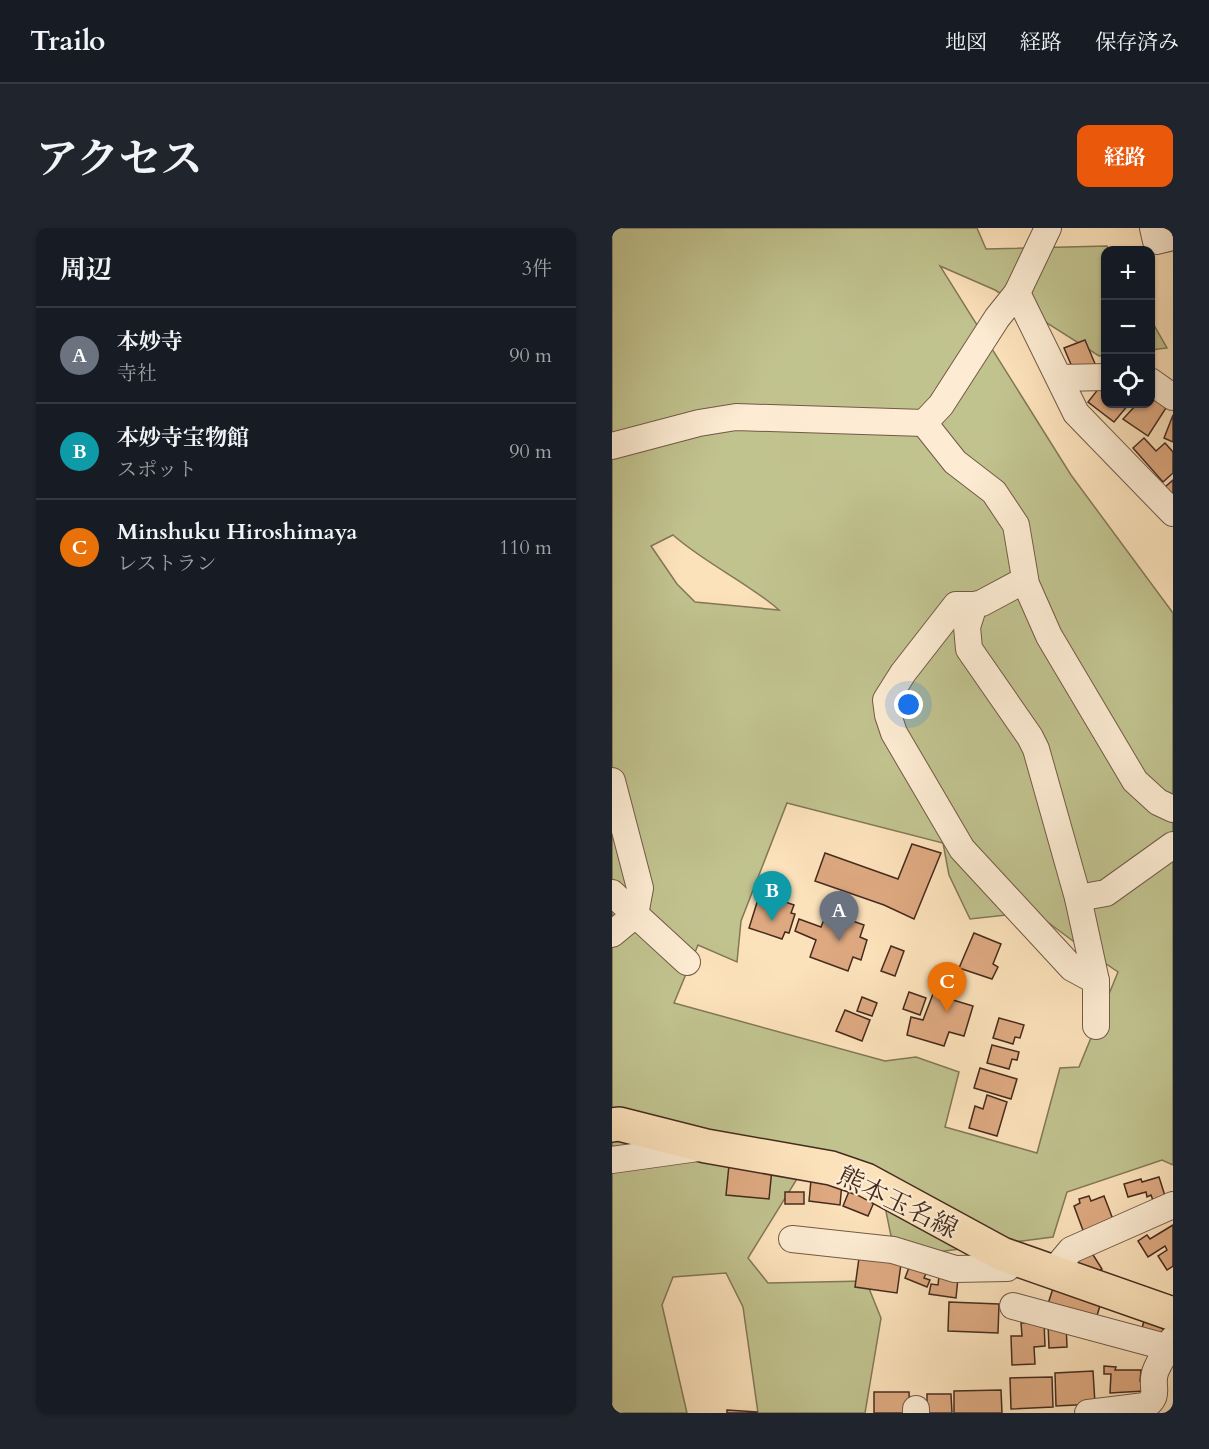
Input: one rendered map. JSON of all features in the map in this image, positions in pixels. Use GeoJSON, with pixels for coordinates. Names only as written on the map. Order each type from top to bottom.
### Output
{"type":"FeatureCollection","features":[{"type":"Feature","properties":{"kind":"main road","name":"熊本玉名線"},"geometry":{"type":"LineString","coordinates":[[612,1125],[619,1124],[706,1146],[831,1168],[866,1180],[1002,1254],[1173,1314]]}},
{"type":"Feature","properties":{"kind":"street"},"geometry":{"type":"LineString","coordinates":[[612,446],[699,423],[736,417],[924,423],[941,405],[997,318],[1017,293],[1048,228]]}},
{"type":"Feature","properties":{"kind":"street"},"geometry":{"type":"LineString","coordinates":[[1153,228],[1156,241],[1173,237]]}},
{"type":"Feature","properties":{"kind":"street"},"geometry":{"type":"LineString","coordinates":[[1017,293],[1077,413],[1173,513]]}},
{"type":"Feature","properties":{"kind":"street"},"geometry":{"type":"LineString","coordinates":[[1060,378],[1101,377]]}},
{"type":"Feature","properties":{"kind":"street"},"geometry":{"type":"LineString","coordinates":[[1155,384],[1173,397]]}},
{"type":"Feature","properties":{"kind":"street"},"geometry":{"type":"LineString","coordinates":[[924,423],[955,462],[994,492],[1016,525],[1025,580],[1049,636],[1135,781],[1158,802],[1173,809]]}},
{"type":"Feature","properties":{"kind":"street"},"geometry":{"type":"LineString","coordinates":[[1025,580],[982,603],[956,605],[922,647],[886,700],[888,715],[894,733],[962,849],[1072,968],[1096,981]]}},
{"type":"Feature","properties":{"kind":"street"},"geometry":{"type":"LineString","coordinates":[[974,605],[967,627],[969,649],[1036,749],[1078,897],[1096,981],[1096,1026]]}},
{"type":"Feature","properties":{"kind":"street"},"geometry":{"type":"LineString","coordinates":[[612,781],[640,888],[635,915],[612,934]]}},
{"type":"Feature","properties":{"kind":"street"},"geometry":{"type":"LineString","coordinates":[[1078,897],[1106,893],[1173,845]]}},
{"type":"Feature","properties":{"kind":"street"},"geometry":{"type":"LineString","coordinates":[[612,893],[687,962]]}},
{"type":"Feature","properties":{"kind":"street"},"geometry":{"type":"LineString","coordinates":[[612,1160],[706,1146]]}},
{"type":"Feature","properties":{"kind":"street"},"geometry":{"type":"LineString","coordinates":[[1057,1274],[1061,1262],[1071,1251],[1173,1205]]}},
{"type":"Feature","properties":{"kind":"street"},"geometry":{"type":"LineString","coordinates":[[792,1239],[894,1250],[955,1269],[1007,1268],[1017,1259]]}},
{"type":"Feature","properties":{"kind":"street"},"geometry":{"type":"LineString","coordinates":[[1013,1306],[1171,1345],[1155,1371],[1155,1393],[1152,1402],[1145,1406],[1088,1413]]}},
{"type":"Feature","properties":{"kind":"green space"},"geometry":{"type":"Polygon","coordinates":[[[612,228],[977,228],[986,249],[1101,246],[1101,356],[1099,356],[995,290],[940,266],[1071,475],[1173,613],[1173,1165],[1162,1160],[1067,1192],[1053,1237],[937,1252],[891,1236],[878,1172],[813,1153],[748,1258],[768,1283],[866,1281],[881,1318],[865,1413],[758,1413],[743,1307],[726,1273],[673,1277],[662,1305],[687,1413],[612,1413],[612,228]],[[673,535],[651,546],[677,584],[695,602],[779,610],[767,600],[673,535]],[[787,803],[741,921],[737,962],[698,945],[674,1003],[885,1061],[916,1057],[959,1072],[945,1127],[1037,1153],[1060,1068],[1079,1067],[1118,972],[1034,912],[970,919],[949,875],[943,843],[787,803]]]}},
{"type":"Feature","properties":{"kind":"green space"},"geometry":{"type":"Polygon","coordinates":[[[1155,327],[1167,348],[1155,350],[1155,327]]]}},
{"type":"Feature","properties":{"kind":"building"},"geometry":{"type":"Polygon","coordinates":[[[1085,340],[1096,366],[1075,374],[1064,348],[1085,340]]]}},
{"type":"Feature","properties":{"kind":"building"},"geometry":{"type":"Polygon","coordinates":[[[1101,386],[1101,408],[1126,408],[1114,422],[1088,402],[1101,386]]]}},
{"type":"Feature","properties":{"kind":"building"},"geometry":{"type":"Polygon","coordinates":[[[1155,398],[1166,408],[1148,436],[1123,419],[1133,408],[1155,408],[1155,398]]]}},
{"type":"Feature","properties":{"kind":"building"},"geometry":{"type":"Polygon","coordinates":[[[1173,415],[1173,442],[1164,438],[1173,415]]]}},
{"type":"Feature","properties":{"kind":"building"},"geometry":{"type":"Polygon","coordinates":[[[1144,438],[1156,451],[1165,443],[1173,452],[1173,473],[1163,482],[1133,448],[1144,438]]]}},
{"type":"Feature","properties":{"kind":"building"},"geometry":{"type":"Polygon","coordinates":[[[1173,480],[1173,495],[1165,487],[1173,480]]]}},
{"type":"Feature","properties":{"kind":"building"},"geometry":{"type":"Polygon","coordinates":[[[912,844],[941,853],[914,919],[884,905],[815,881],[825,853],[898,879],[912,844]]]}},
{"type":"Feature","properties":{"kind":"building"},"geometry":{"type":"Polygon","coordinates":[[[760,893],[794,905],[791,913],[795,914],[789,933],[785,932],[782,939],[749,928],[760,893]]]}},
{"type":"Feature","properties":{"kind":"building"},"geometry":{"type":"Polygon","coordinates":[[[827,912],[864,925],[860,937],[867,940],[861,960],[853,957],[848,971],[810,957],[816,940],[795,931],[799,919],[821,927],[827,912]]]}},
{"type":"Feature","properties":{"kind":"building"},"geometry":{"type":"Polygon","coordinates":[[[974,933],[1001,944],[993,964],[998,967],[992,979],[959,968],[974,933]]]}},
{"type":"Feature","properties":{"kind":"building"},"geometry":{"type":"Polygon","coordinates":[[[891,946],[904,951],[895,976],[881,971],[891,946]]]}},
{"type":"Feature","properties":{"kind":"building"},"geometry":{"type":"Polygon","coordinates":[[[909,992],[926,998],[920,1015],[903,1009],[909,992]]]}},
{"type":"Feature","properties":{"kind":"building"},"geometry":{"type":"Polygon","coordinates":[[[933,994],[973,1006],[964,1036],[949,1032],[944,1046],[907,1035],[911,1017],[923,1020],[933,994]]]}},
{"type":"Feature","properties":{"kind":"building"},"geometry":{"type":"Polygon","coordinates":[[[862,997],[877,1003],[872,1016],[857,1011],[862,997]]]}},
{"type":"Feature","properties":{"kind":"building"},"geometry":{"type":"Polygon","coordinates":[[[845,1010],[870,1020],[862,1041],[836,1031],[845,1010]]]}},
{"type":"Feature","properties":{"kind":"building"},"geometry":{"type":"Polygon","coordinates":[[[999,1018],[1024,1025],[1020,1038],[1015,1037],[1013,1044],[993,1038],[999,1018]]]}},
{"type":"Feature","properties":{"kind":"building"},"geometry":{"type":"Polygon","coordinates":[[[992,1045],[1019,1052],[1017,1060],[1012,1059],[1009,1069],[987,1063],[992,1045]]]}},
{"type":"Feature","properties":{"kind":"building"},"geometry":{"type":"Polygon","coordinates":[[[980,1068],[1017,1079],[1011,1099],[974,1088],[980,1068]]]}},
{"type":"Feature","properties":{"kind":"building"},"geometry":{"type":"Polygon","coordinates":[[[987,1095],[1007,1102],[997,1136],[969,1128],[975,1106],[983,1109],[987,1095]]]}},
{"type":"Feature","properties":{"kind":"building"},"geometry":{"type":"Polygon","coordinates":[[[729,1165],[772,1169],[769,1199],[726,1195],[729,1165]]]}},
{"type":"Feature","properties":{"kind":"building"},"geometry":{"type":"Polygon","coordinates":[[[1159,1177],[1166,1199],[1154,1203],[1151,1195],[1147,1197],[1146,1192],[1128,1197],[1124,1184],[1159,1177]]]}},
{"type":"Feature","properties":{"kind":"building"},"geometry":{"type":"Polygon","coordinates":[[[811,1180],[842,1183],[840,1205],[809,1201],[811,1180]]]}},
{"type":"Feature","properties":{"kind":"building"},"geometry":{"type":"Polygon","coordinates":[[[850,1189],[875,1200],[868,1216],[843,1206],[850,1189]]]}},
{"type":"Feature","properties":{"kind":"building"},"geometry":{"type":"Polygon","coordinates":[[[785,1192],[804,1192],[804,1204],[785,1204],[785,1192]]]}},
{"type":"Feature","properties":{"kind":"building"},"geometry":{"type":"Polygon","coordinates":[[[1089,1196],[1091,1201],[1104,1196],[1114,1222],[1084,1233],[1074,1206],[1080,1203],[1079,1199],[1089,1196]]]}},
{"type":"Feature","properties":{"kind":"building"},"geometry":{"type":"Polygon","coordinates":[[[1173,1225],[1173,1266],[1167,1270],[1158,1256],[1167,1250],[1165,1246],[1148,1257],[1138,1241],[1147,1235],[1150,1239],[1173,1225]]]}},
{"type":"Feature","properties":{"kind":"building"},"geometry":{"type":"Polygon","coordinates":[[[1090,1250],[1102,1269],[1095,1274],[1078,1266],[1074,1261],[1090,1250]]]}},
{"type":"Feature","properties":{"kind":"building"},"geometry":{"type":"Polygon","coordinates":[[[913,1257],[930,1264],[924,1278],[930,1280],[927,1287],[905,1278],[913,1257]]]}},
{"type":"Feature","properties":{"kind":"building"},"geometry":{"type":"Polygon","coordinates":[[[859,1258],[901,1264],[897,1293],[855,1287],[859,1258]]]}},
{"type":"Feature","properties":{"kind":"building"},"geometry":{"type":"Polygon","coordinates":[[[939,1276],[958,1278],[956,1298],[929,1294],[931,1284],[938,1285],[939,1276]]]}},
{"type":"Feature","properties":{"kind":"building"},"geometry":{"type":"Polygon","coordinates":[[[1055,1282],[1103,1296],[1095,1322],[1047,1307],[1055,1282]]]}},
{"type":"Feature","properties":{"kind":"building"},"geometry":{"type":"Polygon","coordinates":[[[949,1302],[999,1304],[998,1333],[948,1331],[949,1302]]]}},
{"type":"Feature","properties":{"kind":"building"},"geometry":{"type":"Polygon","coordinates":[[[1145,1317],[1165,1323],[1159,1341],[1140,1336],[1145,1317]]]}},
{"type":"Feature","properties":{"kind":"building"},"geometry":{"type":"Polygon","coordinates":[[[1044,1322],[1045,1346],[1034,1347],[1035,1364],[1012,1365],[1011,1336],[1022,1336],[1021,1323],[1044,1322]]]}},
{"type":"Feature","properties":{"kind":"building"},"geometry":{"type":"Polygon","coordinates":[[[1066,1323],[1067,1347],[1049,1348],[1048,1324],[1066,1323]]]}},
{"type":"Feature","properties":{"kind":"building"},"geometry":{"type":"Polygon","coordinates":[[[1104,1366],[1116,1367],[1115,1370],[1141,1370],[1140,1381],[1144,1381],[1144,1391],[1110,1393],[1111,1374],[1104,1374],[1104,1366]]]}},
{"type":"Feature","properties":{"kind":"building"},"geometry":{"type":"Polygon","coordinates":[[[1093,1371],[1095,1404],[1056,1406],[1055,1373],[1093,1371]]]}},
{"type":"Feature","properties":{"kind":"building"},"geometry":{"type":"Polygon","coordinates":[[[1052,1377],[1053,1407],[1011,1409],[1010,1378],[1052,1377]]]}},
{"type":"Feature","properties":{"kind":"building"},"geometry":{"type":"Polygon","coordinates":[[[1001,1390],[1002,1413],[954,1413],[954,1391],[1001,1390]]]}},
{"type":"Feature","properties":{"kind":"building"},"geometry":{"type":"Polygon","coordinates":[[[874,1392],[909,1392],[910,1413],[874,1413],[874,1392]]]}},
{"type":"Feature","properties":{"kind":"building"},"geometry":{"type":"Polygon","coordinates":[[[927,1394],[951,1394],[952,1413],[927,1413],[927,1394]]]}},
{"type":"Feature","properties":{"kind":"building"},"geometry":{"type":"Polygon","coordinates":[[[727,1410],[757,1412],[757,1413],[727,1413],[727,1410]]]}},
{"type":"Feature","properties":{"kind":"place","name":"本妙寺宝物館"},"geometry":{"type":"Point","coordinates":[772,921]}},
{"type":"Feature","properties":{"kind":"place","name":"本妙寺"},"geometry":{"type":"Point","coordinates":[839,941]}},
{"type":"Feature","properties":{"kind":"place","name":"Minshuku Hiroshimaya"},"geometry":{"type":"Point","coordinates":[947,1012]}}]}
